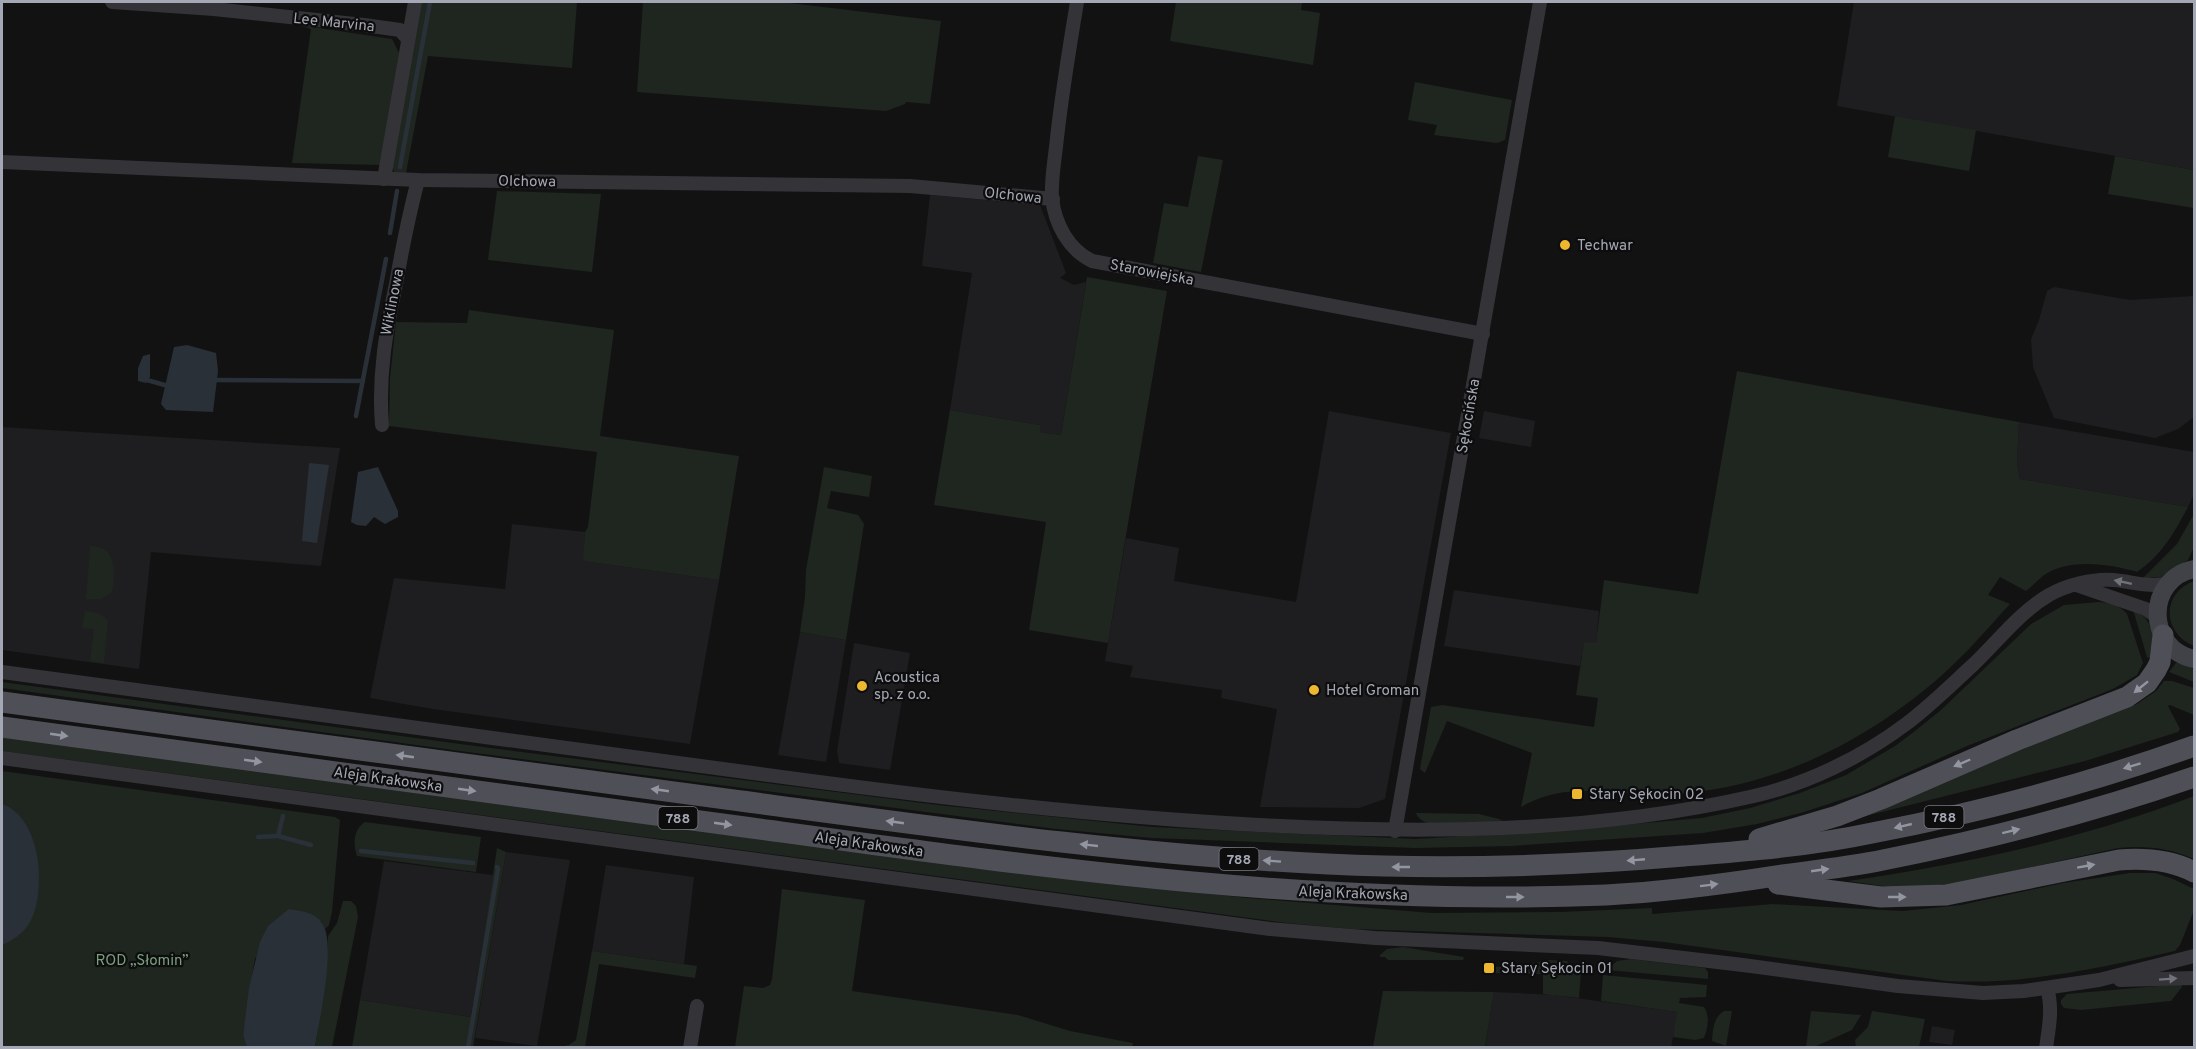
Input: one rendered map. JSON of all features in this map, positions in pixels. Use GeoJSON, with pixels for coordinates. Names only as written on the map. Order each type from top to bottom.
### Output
{"type":"FeatureCollection","features":[{"type":"Feature","properties":{"kind":"main road"},"geometry":{"type":"LineString","coordinates":[[1695,855],[1751,842],[1837,816],[2017,740],[2127,697],[2147,684],[2160,662],[2163,592],[2170,583],[2194,569]]}},
{"type":"Feature","properties":{"kind":"main road"},"geometry":{"type":"LineString","coordinates":[[2160,626],[2175,649],[2194,659]]}},
{"type":"Feature","properties":{"kind":"main road","name":"Aleja Krakowska"},"geometry":{"type":"LineString","coordinates":[[2,702],[992,834],[1158,852],[1330,865],[1398,867],[1528,866],[1695,855]]}},
{"type":"Feature","properties":{"kind":"main road","name":"Aleja Krakowska"},"geometry":{"type":"LineString","coordinates":[[2,727],[1024,865],[1251,888],[1356,894],[1530,897],[1622,894],[1742,881]]}},
{"type":"Feature","properties":{"kind":"main road","name":"788"},"geometry":{"type":"LineString","coordinates":[[1695,855],[1811,843],[1871,834],[2017,799],[2191,747]]}},
{"type":"Feature","properties":{"kind":"main road","name":"788"},"geometry":{"type":"LineString","coordinates":[[1742,881],[1879,861],[1943,847],[2086,812],[2194,777]]}},
{"type":"Feature","properties":{"kind":"main road"},"geometry":{"type":"LineString","coordinates":[[1742,881],[1797,885],[1881,897],[1919,897],[1946,895],[2119,860],[2141,858],[2160,861],[2194,872]]}},
{"type":"Feature","properties":{"kind":"street","name":"Lee Marvina"},"geometry":{"type":"LineString","coordinates":[[112,2],[214,9],[364,25],[400,30],[408,39]]}},
{"type":"Feature","properties":{"kind":"street"},"geometry":{"type":"LineString","coordinates":[[384,179],[415,2]]}},
{"type":"Feature","properties":{"kind":"street","name":"Starowiejska"},"geometry":{"type":"LineString","coordinates":[[1077,2],[1059,115],[1053,199],[1068,241],[1081,255],[1092,261],[1483,334]]}},
{"type":"Feature","properties":{"kind":"street","name":"Sękocińska"},"geometry":{"type":"LineString","coordinates":[[1395,831],[1540,2]]}},
{"type":"Feature","properties":{"kind":"street","name":"Olchowa"},"geometry":{"type":"LineString","coordinates":[[2,162],[418,180],[910,186],[1053,199]]}},
{"type":"Feature","properties":{"kind":"street","name":"Wiklinowa"},"geometry":{"type":"LineString","coordinates":[[382,425],[380,387],[384,341],[418,180]]}},
{"type":"Feature","properties":{"kind":"street"},"geometry":{"type":"LineString","coordinates":[[2,672],[938,798],[1157,820],[1395,831],[1503,828],[1634,816],[1710,805],[1782,789],[1810,778],[1866,750],[1906,724],[1948,688],[2031,609],[2049,596],[2088,581],[2108,579],[2148,586],[2170,583]]}},
{"type":"Feature","properties":{"kind":"street"},"geometry":{"type":"LineString","coordinates":[[2076,585],[2146,609],[2160,626]]}},
{"type":"Feature","properties":{"kind":"street"},"geometry":{"type":"LineString","coordinates":[[2,758],[1292,931],[1375,938],[1598,948],[1933,990],[1983,993],[2025,991],[2099,980],[2194,956]]}},
{"type":"Feature","properties":{"kind":"street"},"geometry":{"type":"LineString","coordinates":[[2099,980],[2194,978]]}},
{"type":"Feature","properties":{"kind":"street"},"geometry":{"type":"LineString","coordinates":[[2046,1047],[2051,1014],[2047,988]]}},
{"type":"Feature","properties":{"kind":"street"},"geometry":{"type":"LineString","coordinates":[[690,1047],[697,1006]]}},
{"type":"Feature","properties":{"kind":"shaded area"},"geometry":{"type":"Polygon","coordinates":[[[1854,2],[2194,2],[2194,170],[1837,106],[1854,2]]]}},
{"type":"Feature","properties":{"kind":"shaded area"},"geometry":{"type":"Polygon","coordinates":[[[930,195],[1040,205],[1066,273],[1060,278],[1074,285],[1086,282],[1061,435],[1040,432],[1040,425],[950,410],[972,273],[922,266],[930,195]]]}},
{"type":"Feature","properties":{"kind":"shaded area"},"geometry":{"type":"Polygon","coordinates":[[[2054,287],[2130,300],[2194,296],[2194,417],[2178,429],[2155,438],[2054,418],[2033,367],[2031,339],[2047,291],[2054,287]]]}},
{"type":"Feature","properties":{"kind":"shaded area"},"geometry":{"type":"Polygon","coordinates":[[[187,345],[216,353],[218,371],[213,412],[166,410],[161,404],[174,347],[187,345]]]}},
{"type":"Feature","properties":{"kind":"shaded area"},"geometry":{"type":"Polygon","coordinates":[[[150,354],[150,377],[146,383],[138,381],[138,368],[143,356],[150,354]]]}},
{"type":"Feature","properties":{"kind":"shaded area"},"geometry":{"type":"Polygon","coordinates":[[[1329,411],[1451,433],[1385,799],[1359,808],[1260,807],[1277,709],[1221,698],[1222,690],[1130,677],[1133,666],[1105,661],[1126,538],[1179,548],[1174,581],[1296,602],[1329,411]]]}},
{"type":"Feature","properties":{"kind":"shaded area"},"geometry":{"type":"Polygon","coordinates":[[[1484,411],[1535,421],[1531,447],[1479,438],[1484,411]]]}},
{"type":"Feature","properties":{"kind":"shaded area"},"geometry":{"type":"Polygon","coordinates":[[[2019,422],[2194,452],[2194,494],[2188,507],[2020,479],[2017,463],[2019,422]]]}},
{"type":"Feature","properties":{"kind":"shaded area"},"geometry":{"type":"Polygon","coordinates":[[[2,427],[340,448],[321,566],[151,552],[139,669],[2,650],[2,427]]]}},
{"type":"Feature","properties":{"kind":"shaded area"},"geometry":{"type":"Polygon","coordinates":[[[309,463],[329,465],[317,543],[302,541],[309,463]]]}},
{"type":"Feature","properties":{"kind":"shaded area"},"geometry":{"type":"Polygon","coordinates":[[[378,467],[398,511],[398,517],[385,524],[374,517],[366,526],[357,525],[351,522],[358,472],[378,467]]]}},
{"type":"Feature","properties":{"kind":"shaded area"},"geometry":{"type":"Polygon","coordinates":[[[512,524],[585,532],[584,561],[719,580],[690,744],[433,709],[370,698],[394,578],[505,589],[512,524]]]}},
{"type":"Feature","properties":{"kind":"shaded area"},"geometry":{"type":"Polygon","coordinates":[[[1454,590],[1599,611],[1596,644],[1584,643],[1580,666],[1444,646],[1454,590]]]}},
{"type":"Feature","properties":{"kind":"shaded area"},"geometry":{"type":"Polygon","coordinates":[[[800,632],[846,640],[826,762],[778,755],[800,632]]]}},
{"type":"Feature","properties":{"kind":"shaded area"},"geometry":{"type":"Polygon","coordinates":[[[854,643],[910,653],[890,770],[839,763],[837,751],[854,643]]]}},
{"type":"Feature","properties":{"kind":"shaded area"},"geometry":{"type":"Polygon","coordinates":[[[2,804],[15,811],[25,823],[37,856],[39,874],[35,908],[30,922],[18,936],[2,945],[2,804]]]}},
{"type":"Feature","properties":{"kind":"shaded area"},"geometry":{"type":"Polygon","coordinates":[[[506,852],[570,860],[537,1046],[475,1038],[506,852]]]}},
{"type":"Feature","properties":{"kind":"shaded area"},"geometry":{"type":"Polygon","coordinates":[[[384,861],[493,875],[471,1017],[360,1000],[384,861]]]}},
{"type":"Feature","properties":{"kind":"shaded area"},"geometry":{"type":"Polygon","coordinates":[[[606,865],[694,877],[684,964],[592,951],[606,865]]]}},
{"type":"Feature","properties":{"kind":"shaded area"},"geometry":{"type":"Polygon","coordinates":[[[289,909],[316,916],[326,933],[328,947],[326,983],[315,1047],[247,1047],[243,1036],[249,988],[260,942],[268,926],[289,909]]]}},
{"type":"Feature","properties":{"kind":"shaded area"},"geometry":{"type":"Polygon","coordinates":[[[1494,992],[1554,995],[1678,1012],[1671,1047],[1485,1048],[1494,992]]]}},
{"type":"Feature","properties":{"kind":"shaded area"},"geometry":{"type":"Polygon","coordinates":[[[1932,1026],[1955,1030],[1952,1045],[1929,1042],[1932,1026]]]}},
{"type":"Feature","properties":{"kind":"green space"},"geometry":{"type":"Polygon","coordinates":[[[420,2],[577,2],[572,68],[428,56],[406,173],[394,172],[392,163],[420,2]]]}},
{"type":"Feature","properties":{"kind":"green space"},"geometry":{"type":"Polygon","coordinates":[[[643,2],[781,2],[941,21],[930,104],[906,102],[886,111],[637,92],[643,2]]]}},
{"type":"Feature","properties":{"kind":"green space"},"geometry":{"type":"Polygon","coordinates":[[[1176,2],[1302,2],[1301,10],[1320,13],[1313,65],[1170,41],[1176,2]]]}},
{"type":"Feature","properties":{"kind":"green space"},"geometry":{"type":"Polygon","coordinates":[[[299,25],[392,39],[399,53],[381,165],[292,163],[311,29],[299,25]]]}},
{"type":"Feature","properties":{"kind":"green space"},"geometry":{"type":"Polygon","coordinates":[[[1415,82],[1512,100],[1505,140],[1497,143],[1434,135],[1437,125],[1408,120],[1415,82]]]}},
{"type":"Feature","properties":{"kind":"green space"},"geometry":{"type":"Polygon","coordinates":[[[1895,116],[1976,130],[1969,171],[1888,157],[1895,116]]]}},
{"type":"Feature","properties":{"kind":"green space"},"geometry":{"type":"Polygon","coordinates":[[[1198,156],[1223,160],[1201,272],[1153,263],[1164,203],[1188,207],[1198,156]]]}},
{"type":"Feature","properties":{"kind":"green space"},"geometry":{"type":"Polygon","coordinates":[[[2115,156],[2194,170],[2194,208],[2108,194],[2115,156]]]}},
{"type":"Feature","properties":{"kind":"green space"},"geometry":{"type":"Polygon","coordinates":[[[497,191],[601,194],[592,272],[488,260],[497,191]]]}},
{"type":"Feature","properties":{"kind":"green space"},"geometry":{"type":"Polygon","coordinates":[[[1087,277],[1167,291],[1108,643],[1029,630],[1046,522],[934,505],[950,410],[1040,425],[1040,432],[1061,435],[1087,277]]]}},
{"type":"Feature","properties":{"kind":"green space"},"geometry":{"type":"Polygon","coordinates":[[[469,310],[614,330],[600,436],[739,456],[719,580],[583,561],[597,452],[389,426],[390,378],[396,322],[467,323],[469,310]]]}},
{"type":"Feature","properties":{"kind":"green space"},"geometry":{"type":"Polygon","coordinates":[[[1737,371],[2019,422],[2017,463],[2020,479],[2188,507],[2160,551],[2137,572],[2102,565],[2077,564],[2044,575],[2026,591],[2000,577],[1988,595],[2010,604],[1941,676],[1912,700],[1850,741],[1782,772],[1746,783],[1672,794],[1595,791],[1558,793],[1539,798],[1521,807],[1532,753],[1447,721],[1425,773],[1420,769],[1431,707],[1442,705],[1594,727],[1598,698],[1576,695],[1584,642],[1596,643],[1604,580],[1698,594],[1737,371]]]}},
{"type":"Feature","properties":{"kind":"green space"},"geometry":{"type":"Polygon","coordinates":[[[824,467],[872,476],[869,497],[831,491],[827,508],[858,515],[864,524],[846,640],[800,632],[806,570],[824,467]]]}},
{"type":"Feature","properties":{"kind":"green space"},"geometry":{"type":"Polygon","coordinates":[[[2194,514],[2194,547],[2188,560],[2161,577],[2143,578],[2177,544],[2194,514]]]}},
{"type":"Feature","properties":{"kind":"green space"},"geometry":{"type":"Polygon","coordinates":[[[90,546],[106,551],[113,562],[112,592],[101,599],[86,599],[90,546]]]}},
{"type":"Feature","properties":{"kind":"green space"},"geometry":{"type":"Polygon","coordinates":[[[2194,581],[2194,646],[2183,640],[2176,632],[2171,623],[2170,613],[2171,603],[2176,594],[2194,581]]]}},
{"type":"Feature","properties":{"kind":"green space"},"geometry":{"type":"Polygon","coordinates":[[[2099,602],[2118,607],[2127,614],[2143,663],[2137,675],[2113,689],[1967,746],[1862,793],[1804,812],[1757,824],[1703,833],[1511,846],[1415,848],[1152,838],[1056,829],[2,688],[2,682],[938,805],[1153,827],[1415,839],[1554,831],[1702,818],[1750,808],[1800,793],[1846,775],[1895,746],[1941,710],[2031,624],[2064,605],[2099,602]]]}},
{"type":"Feature","properties":{"kind":"green space"},"geometry":{"type":"Polygon","coordinates":[[[2134,609],[2150,625],[2152,631],[2151,659],[2147,657],[2134,609]]]}},
{"type":"Feature","properties":{"kind":"green space"},"geometry":{"type":"Polygon","coordinates":[[[85,611],[98,613],[108,620],[104,663],[90,661],[94,629],[82,628],[85,611]]]}},
{"type":"Feature","properties":{"kind":"green space"},"geometry":{"type":"Polygon","coordinates":[[[2179,662],[2189,665],[2194,670],[2194,682],[2169,672],[2179,662]]]}},
{"type":"Feature","properties":{"kind":"green space"},"geometry":{"type":"Polygon","coordinates":[[[2164,681],[2172,681],[2194,688],[2194,715],[2168,706],[2180,729],[2178,732],[2085,761],[1862,817],[2007,754],[2137,704],[2156,691],[2164,681]]]}},
{"type":"Feature","properties":{"kind":"green space"},"geometry":{"type":"Polygon","coordinates":[[[2,735],[1063,878],[1248,898],[1432,913],[1560,912],[1652,908],[1652,914],[1773,904],[1903,911],[1961,905],[2063,883],[2130,873],[2155,873],[2194,889],[2194,910],[2180,945],[2175,951],[2090,969],[2033,978],[1976,982],[1947,981],[1664,942],[1608,937],[1352,929],[1287,923],[2,751],[2,735]]]}},
{"type":"Feature","properties":{"kind":"green space","name":"ROD „Słomin”"},"geometry":{"type":"Polygon","coordinates":[[[2,771],[335,817],[340,820],[329,925],[325,929],[321,921],[255,958],[243,1036],[247,1047],[2,1048],[2,771]]]}},
{"type":"Feature","properties":{"kind":"green space"},"geometry":{"type":"Polygon","coordinates":[[[2194,796],[2194,859],[2167,850],[2128,847],[1954,884],[1896,888],[1848,881],[1936,867],[2024,848],[2110,825],[2194,796]]]}},
{"type":"Feature","properties":{"kind":"green space"},"geometry":{"type":"Polygon","coordinates":[[[1416,813],[1479,814],[1503,820],[1478,824],[1437,825],[1423,821],[1416,813]]]}},
{"type":"Feature","properties":{"kind":"green space"},"geometry":{"type":"Polygon","coordinates":[[[365,822],[481,837],[476,872],[357,856],[355,837],[358,829],[365,822]]]}},
{"type":"Feature","properties":{"kind":"green space"},"geometry":{"type":"Polygon","coordinates":[[[497,848],[506,852],[473,1047],[352,1047],[360,1000],[471,1017],[497,848]]]}},
{"type":"Feature","properties":{"kind":"green space"},"geometry":{"type":"Polygon","coordinates":[[[782,889],[865,900],[852,991],[1018,1015],[1070,1031],[1133,1043],[1132,1047],[735,1047],[744,986],[763,988],[770,985],[772,979],[782,889]]]}},
{"type":"Feature","properties":{"kind":"green space"},"geometry":{"type":"Polygon","coordinates":[[[343,901],[351,901],[356,906],[358,917],[332,1047],[315,1048],[327,966],[328,936],[337,923],[343,901]]]}},
{"type":"Feature","properties":{"kind":"green space"},"geometry":{"type":"Polygon","coordinates":[[[1403,947],[1464,957],[1463,960],[1388,960],[1380,957],[1387,949],[1403,947]]]}},
{"type":"Feature","properties":{"kind":"green space"},"geometry":{"type":"Polygon","coordinates":[[[592,951],[697,966],[695,978],[599,964],[585,1047],[558,1047],[569,1045],[576,1040],[592,951]]]}},
{"type":"Feature","properties":{"kind":"green space"},"geometry":{"type":"Polygon","coordinates":[[[1631,959],[1705,968],[1708,972],[1708,979],[1607,970],[1617,961],[1631,959]]]}},
{"type":"Feature","properties":{"kind":"green space"},"geometry":{"type":"Polygon","coordinates":[[[1550,960],[1567,961],[1574,970],[1581,972],[1579,998],[1543,994],[1543,974],[1492,973],[1492,967],[1518,966],[1550,960]]]}},
{"type":"Feature","properties":{"kind":"green space"},"geometry":{"type":"Polygon","coordinates":[[[1603,975],[1707,985],[1706,997],[1680,998],[1679,1003],[1704,1007],[1708,1022],[1704,1038],[1695,1040],[1673,1037],[1677,1012],[1601,1001],[1603,975]]]}},
{"type":"Feature","properties":{"kind":"green space"},"geometry":{"type":"Polygon","coordinates":[[[2181,984],[2182,987],[2171,1001],[2081,1010],[2064,1008],[2061,1004],[2061,1000],[2067,994],[2181,984]]]}},
{"type":"Feature","properties":{"kind":"green space"},"geometry":{"type":"Polygon","coordinates":[[[1383,991],[1494,992],[1485,1047],[1373,1047],[1383,991]]]}},
{"type":"Feature","properties":{"kind":"green space"},"geometry":{"type":"Polygon","coordinates":[[[1724,1011],[1732,1011],[1726,1046],[1712,1041],[1716,1020],[1724,1011]]]}},
{"type":"Feature","properties":{"kind":"green space"},"geometry":{"type":"Polygon","coordinates":[[[1811,1011],[1861,1015],[1852,1030],[1814,1047],[1806,1047],[1811,1011]]]}},
{"type":"Feature","properties":{"kind":"green space"},"geometry":{"type":"Polygon","coordinates":[[[1872,1011],[1925,1019],[1919,1047],[1856,1047],[1855,1040],[1868,1027],[1872,1011]]]}},
{"type":"Feature","properties":{"kind":"waterway"},"geometry":{"type":"LineString","coordinates":[[400,167],[430,2]]}},
{"type":"Feature","properties":{"kind":"waterway"},"geometry":{"type":"LineString","coordinates":[[390,233],[397,191]]}},
{"type":"Feature","properties":{"kind":"waterway"},"geometry":{"type":"LineString","coordinates":[[356,416],[386,259]]}},
{"type":"Feature","properties":{"kind":"waterway"},"geometry":{"type":"LineString","coordinates":[[147,380],[168,386]]}},
{"type":"Feature","properties":{"kind":"waterway"},"geometry":{"type":"LineString","coordinates":[[211,380],[363,381]]}},
{"type":"Feature","properties":{"kind":"waterway"},"geometry":{"type":"LineString","coordinates":[[258,837],[278,836],[283,816]]}},
{"type":"Feature","properties":{"kind":"waterway"},"geometry":{"type":"LineString","coordinates":[[278,836],[311,845]]}},
{"type":"Feature","properties":{"kind":"waterway"},"geometry":{"type":"LineString","coordinates":[[361,851],[473,863]]}},
{"type":"Feature","properties":{"kind":"waterway"},"geometry":{"type":"LineString","coordinates":[[468,1048],[497,867]]}},
{"type":"Feature","properties":{"kind":"place","name":"Techwar"},"geometry":{"type":"Point","coordinates":[1565,245]}},
{"type":"Feature","properties":{"kind":"place","name":"Acoustica sp. z o.o."},"geometry":{"type":"Point","coordinates":[862,686]}},
{"type":"Feature","properties":{"kind":"place","name":"Hotel Groman"},"geometry":{"type":"Point","coordinates":[1314,690]}},
{"type":"Feature","properties":{"kind":"place","name":"Stary Sękocin 02"},"geometry":{"type":"Point","coordinates":[1577,794]}},
{"type":"Feature","properties":{"kind":"place","name":"Stary Sękocin 01"},"geometry":{"type":"Point","coordinates":[1489,968]}}]}
